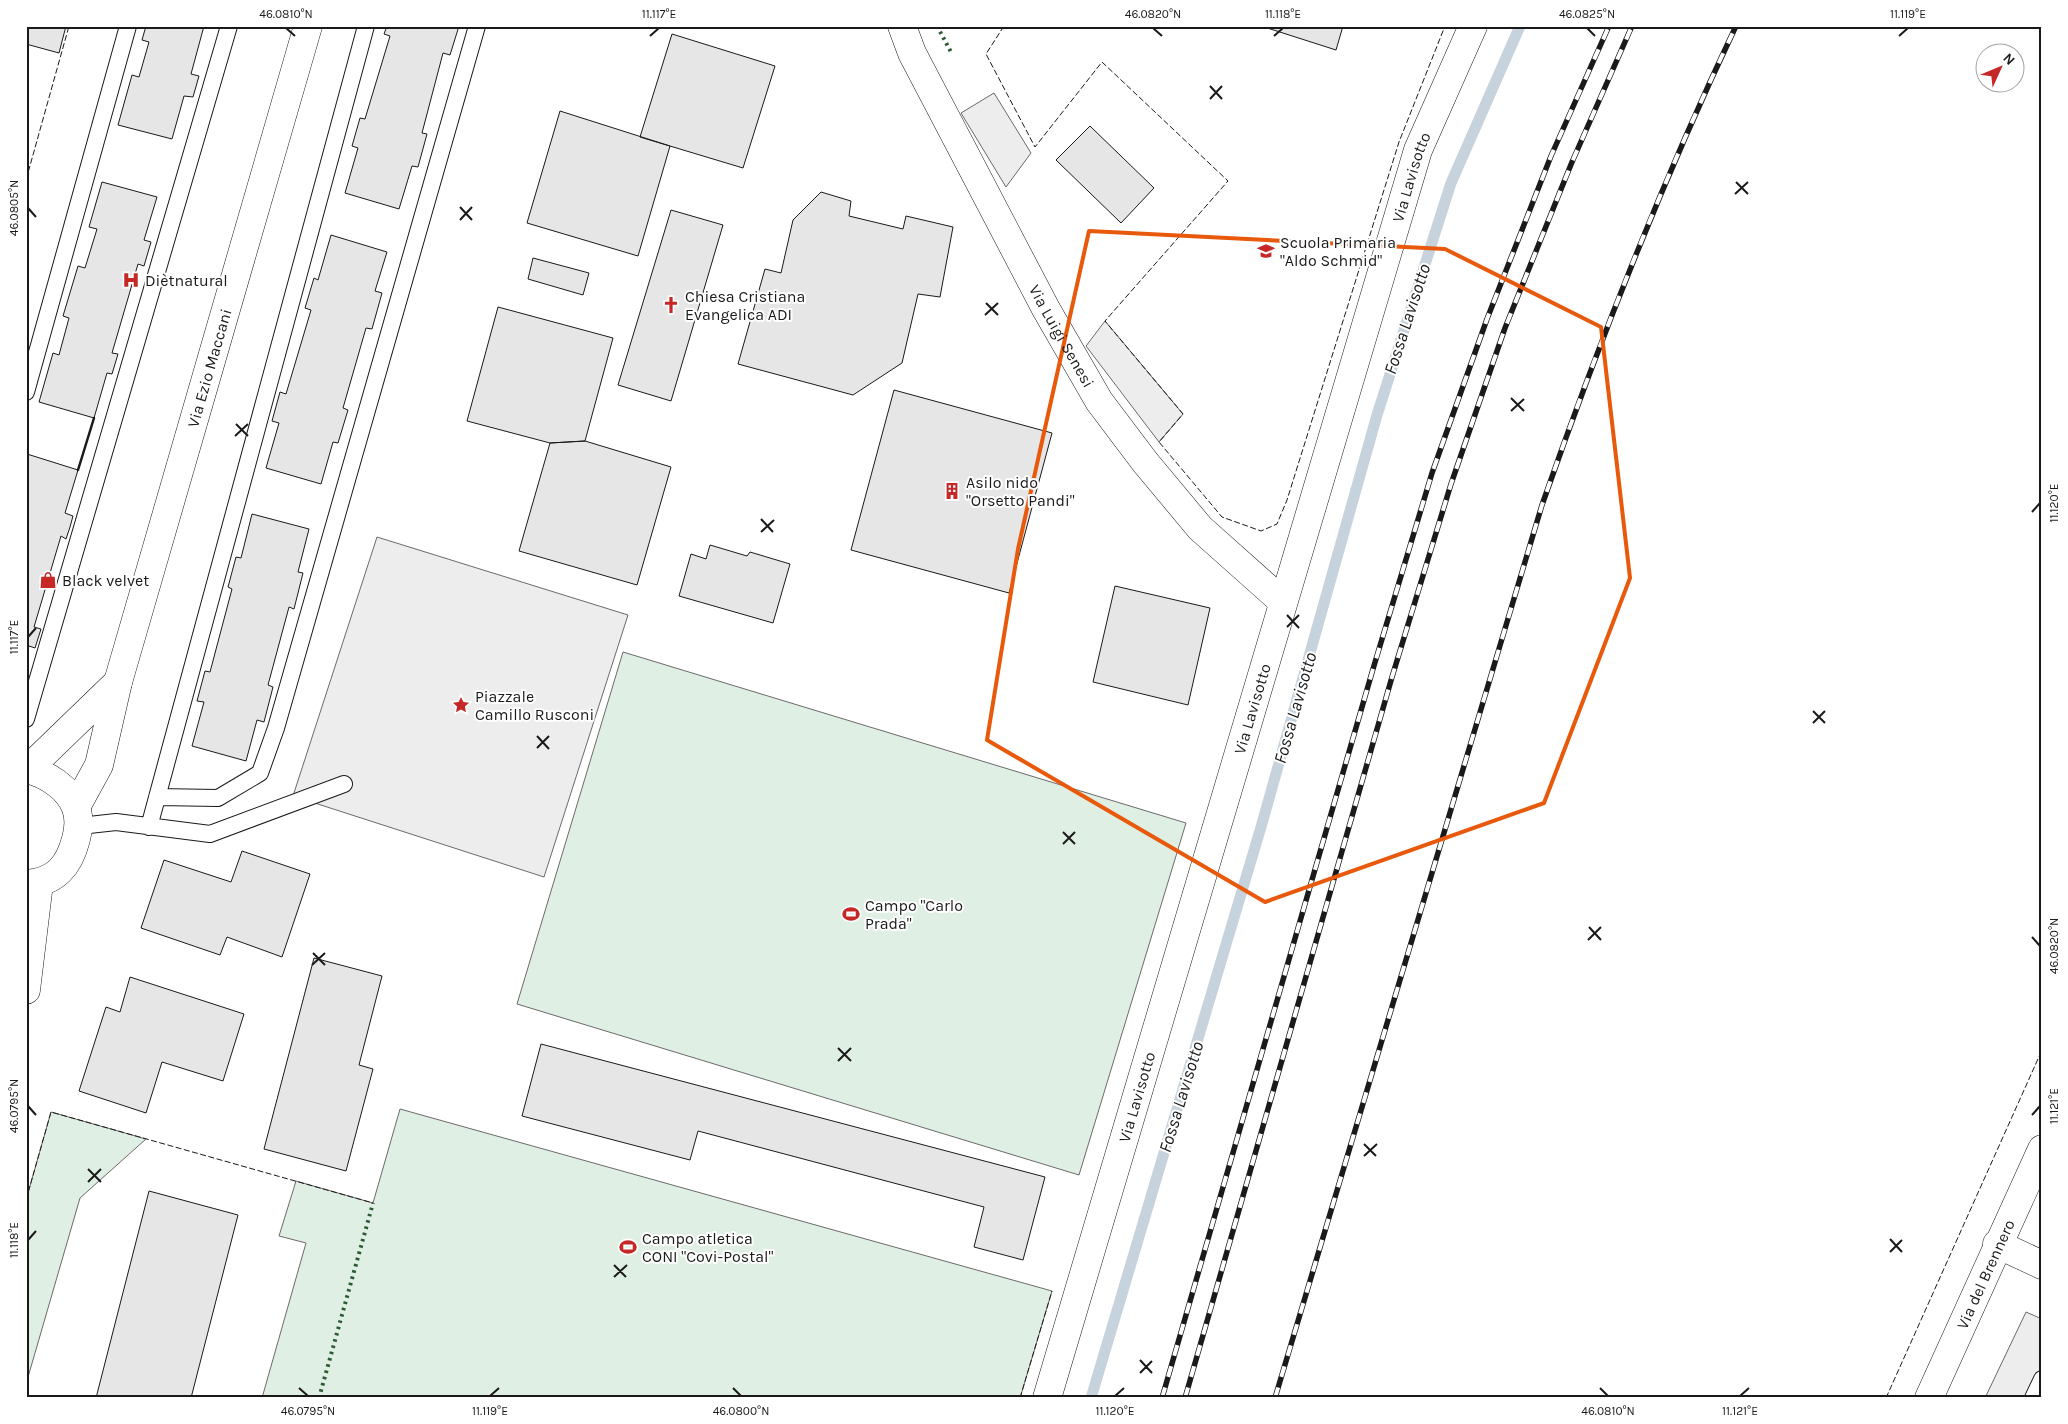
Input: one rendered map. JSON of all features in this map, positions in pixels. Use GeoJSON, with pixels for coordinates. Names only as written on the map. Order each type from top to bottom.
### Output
{"type":"FeatureCollection","features":[{"type":"Feature","properties":{"kind":"street","name":"Via Ezio Maccani"},"geometry":{"type":"LineString","coordinates":[[78,817],[98,765],[118,682],[308,26]]}},
{"type":"Feature","properties":{"kind":"street","name":"Via Luigi Senesi"},"geometry":{"type":"LineString","coordinates":[[902,26],[912,53],[1046,309],[1099,401],[1144,462],[1200,528],[1283,602]]}},
{"type":"Feature","properties":{"kind":"street","name":"Via Lavisotto"},"geometry":{"type":"LineString","coordinates":[[1047,1398],[1418,150],[1473,26]]}},
{"type":"Feature","properties":{"kind":"street","name":"Via Ezio Maccani"},"geometry":{"type":"LineString","coordinates":[[78,817],[55,780],[27,769],[118,682]]}},
{"type":"Feature","properties":{"kind":"street"},"geometry":{"type":"LineString","coordinates":[[26,990],[33,884],[58,872],[71,858],[78,817]]}},
{"type":"Feature","properties":{"kind":"street","name":"Via del Brennero"},"geometry":{"type":"LineString","coordinates":[[1929,1398],[1997,1244],[2042,1149]]}},
{"type":"Feature","properties":{"kind":"street"},"geometry":{"type":"LineString","coordinates":[[1997,1244],[2042,1265]]}},
{"type":"Feature","properties":{"kind":"lane"},"geometry":{"type":"LineString","coordinates":[[26,392],[128,26]]}},
{"type":"Feature","properties":{"kind":"lane"},"geometry":{"type":"LineString","coordinates":[[26,719],[229,26]]}},
{"type":"Feature","properties":{"kind":"lane"},"geometry":{"type":"LineString","coordinates":[[149,827],[366,26]]}},
{"type":"Feature","properties":{"kind":"lane"},"geometry":{"type":"LineString","coordinates":[[157,797],[218,798],[260,774],[279,718],[476,26]]}},
{"type":"Feature","properties":{"kind":"lane"},"geometry":{"type":"LineString","coordinates":[[78,817],[210,834],[344,784]]}},
{"type":"Feature","properties":{"kind":"lane"},"geometry":{"type":"LineString","coordinates":[[2033,1398],[2042,1379]]}},
{"type":"Feature","properties":{"kind":"highlighted area"},"geometry":{"type":"Polygon","coordinates":[[[1089,231],[1445,249],[1601,327],[1630,578],[1544,803],[1265,902],[987,740],[1018,549],[1089,231]]]}},
{"type":"Feature","properties":{"kind":"green space","name":"Campo \"Carlo Prada\""},"geometry":{"type":"Polygon","coordinates":[[[623,652],[1186,823],[1079,1175],[517,1004],[623,652]]]}},
{"type":"Feature","properties":{"kind":"green space","name":"Campo atletica CONI \"Covi-Postal\""},"geometry":{"type":"Polygon","coordinates":[[[400,1109],[1052,1291],[1020,1398],[262,1398],[306,1243],[279,1236],[296,1181],[373,1203],[400,1109]]]}},
{"type":"Feature","properties":{"kind":"green space"},"geometry":{"type":"Polygon","coordinates":[[[51,1112],[146,1139],[80,1198],[26,1384],[26,1200],[51,1112]]]}},
{"type":"Feature","properties":{"kind":"shaded area"},"geometry":{"type":"Polygon","coordinates":[[[994,93],[1031,153],[1006,187],[961,113],[994,93]]]}},
{"type":"Feature","properties":{"kind":"shaded area"},"geometry":{"type":"Polygon","coordinates":[[[1105,321],[1183,414],[1159,442],[1086,346],[1105,321]]]}},
{"type":"Feature","properties":{"kind":"shaded area","name":"Piazzale Camillo Rusconi"},"geometry":{"type":"Polygon","coordinates":[[[377,537],[628,615],[544,877],[293,796],[377,537]]]}},
{"type":"Feature","properties":{"kind":"shaded area"},"geometry":{"type":"Polygon","coordinates":[[[2026,1312],[2042,1319],[2042,1398],[1985,1398],[2026,1312]]]}},
{"type":"Feature","properties":{"kind":"building"},"geometry":{"type":"Polygon","coordinates":[[[26,26],[66,26],[59,53],[26,44],[26,26]]]}},
{"type":"Feature","properties":{"kind":"building"},"geometry":{"type":"Polygon","coordinates":[[[146,26],[204,26],[191,74],[199,76],[193,97],[184,96],[172,139],[118,125],[132,75],[139,77],[149,42],[142,40],[146,26]]]}},
{"type":"Feature","properties":{"kind":"building"},"geometry":{"type":"Polygon","coordinates":[[[387,26],[459,26],[450,55],[443,53],[422,133],[427,134],[418,167],[412,166],[399,209],[345,193],[358,148],[352,146],[360,118],[365,119],[390,36],[384,34],[387,26]]]}},
{"type":"Feature","properties":{"kind":"building"},"geometry":{"type":"Polygon","coordinates":[[[1261,26],[1343,26],[1336,50],[1261,26]]]}},
{"type":"Feature","properties":{"kind":"building"},"geometry":{"type":"Polygon","coordinates":[[[672,34],[775,66],[743,168],[640,137],[672,34]]]}},
{"type":"Feature","properties":{"kind":"building"},"geometry":{"type":"Polygon","coordinates":[[[560,111],[670,146],[638,256],[527,223],[560,111]]]}},
{"type":"Feature","properties":{"kind":"building"},"geometry":{"type":"Polygon","coordinates":[[[1090,126],[1154,188],[1121,223],[1056,160],[1090,126]]]}},
{"type":"Feature","properties":{"kind":"building"},"geometry":{"type":"Polygon","coordinates":[[[102,182],[157,197],[144,240],[151,242],[144,266],[138,264],[112,353],[118,354],[112,374],[107,373],[94,418],[39,402],[53,353],[59,355],[69,318],[63,316],[78,266],[85,268],[97,229],[89,227],[102,182]]]}},
{"type":"Feature","properties":{"kind":"building"},"geometry":{"type":"Polygon","coordinates":[[[821,192],[851,201],[849,216],[903,229],[906,216],[953,227],[940,297],[918,294],[902,363],[853,395],[738,364],[765,269],[781,273],[793,220],[821,192]]]}},
{"type":"Feature","properties":{"kind":"building","name":"Chiesa Cristiana Evangelica ADI"},"geometry":{"type":"Polygon","coordinates":[[[671,210],[723,225],[671,401],[618,385],[671,210]]]}},
{"type":"Feature","properties":{"kind":"building"},"geometry":{"type":"Polygon","coordinates":[[[331,235],[387,252],[375,291],[382,293],[372,329],[366,328],[343,408],[348,410],[338,443],[333,442],[321,484],[266,468],[279,423],[272,421],[280,392],[286,394],[311,310],[305,308],[314,278],[318,280],[331,235]]]}},
{"type":"Feature","properties":{"kind":"building"},"geometry":{"type":"Polygon","coordinates":[[[533,258],[589,273],[583,295],[528,279],[533,258]]]}},
{"type":"Feature","properties":{"kind":"building"},"geometry":{"type":"Polygon","coordinates":[[[498,307],[613,338],[585,441],[550,443],[467,421],[498,307]]]}},
{"type":"Feature","properties":{"kind":"building","name":"Asilo nido \"Orsetto Pandi\""},"geometry":{"type":"Polygon","coordinates":[[[894,390],[1052,433],[1009,593],[851,550],[894,390]]]}},
{"type":"Feature","properties":{"kind":"building"},"geometry":{"type":"Polygon","coordinates":[[[585,441],[671,467],[637,585],[519,551],[550,443],[585,441]]]}},
{"type":"Feature","properties":{"kind":"building"},"geometry":{"type":"Polygon","coordinates":[[[27,454],[78,470],[65,513],[73,516],[70,527],[66,539],[61,536],[34,627],[41,629],[35,648],[29,646],[26,656],[27,454]]]}},
{"type":"Feature","properties":{"kind":"building"},"geometry":{"type":"Polygon","coordinates":[[[252,514],[309,529],[298,572],[303,573],[294,609],[289,607],[268,685],[273,687],[264,722],[257,720],[246,761],[192,746],[204,702],[197,701],[205,671],[210,672],[232,589],[228,587],[236,557],[241,558],[252,514]]]}},
{"type":"Feature","properties":{"kind":"building"},"geometry":{"type":"Polygon","coordinates":[[[710,545],[747,556],[750,552],[790,564],[773,623],[679,596],[691,554],[706,559],[710,545]]]}},
{"type":"Feature","properties":{"kind":"building"},"geometry":{"type":"Polygon","coordinates":[[[1115,586],[1210,608],[1188,705],[1093,682],[1115,586]]]}},
{"type":"Feature","properties":{"kind":"building"},"geometry":{"type":"Polygon","coordinates":[[[242,851],[310,874],[282,957],[227,937],[220,955],[141,928],[164,860],[231,882],[242,851]]]}},
{"type":"Feature","properties":{"kind":"building"},"geometry":{"type":"Polygon","coordinates":[[[314,958],[382,976],[359,1065],[373,1069],[346,1171],[264,1149],[314,958]]]}},
{"type":"Feature","properties":{"kind":"building"},"geometry":{"type":"Polygon","coordinates":[[[130,977],[244,1014],[223,1081],[162,1062],[146,1113],[79,1091],[106,1007],[120,1012],[130,977]]]}},
{"type":"Feature","properties":{"kind":"building"},"geometry":{"type":"Polygon","coordinates":[[[541,1044],[1045,1177],[1023,1260],[974,1247],[984,1207],[698,1131],[690,1160],[522,1116],[541,1044]]]}},
{"type":"Feature","properties":{"kind":"building"},"geometry":{"type":"Polygon","coordinates":[[[149,1191],[238,1215],[191,1398],[96,1398],[149,1191]]]}},
{"type":"Feature","properties":{"kind":"waterway","name":"Fossa Lavisotto"},"geometry":{"type":"LineString","coordinates":[[1091,1398],[1261,827],[1377,415],[1451,183],[1520,26]]}},
{"type":"Feature","properties":{"kind":"railway"},"geometry":{"type":"LineString","coordinates":[[1162,1398],[1373,669],[1432,473],[1487,319],[1551,156],[1609,26]]}},
{"type":"Feature","properties":{"kind":"railway"},"geometry":{"type":"LineString","coordinates":[[1185,1398],[1392,677],[1451,484],[1505,328],[1572,162],[1632,26]]}},
{"type":"Feature","properties":{"kind":"railway"},"geometry":{"type":"LineString","coordinates":[[1275,1398],[1542,505],[1586,383],[1657,203],[1736,26]]}},
{"type":"Feature","properties":{"kind":"hedge"},"geometry":{"type":"LineString","coordinates":[[937,26],[951,52]]}},
{"type":"Feature","properties":{"kind":"hedge"},"geometry":{"type":"LineString","coordinates":[[319,1398],[373,1203]]}},
{"type":"Feature","properties":{"kind":"fence"},"geometry":{"type":"LineString","coordinates":[[26,180],[69,26]]}},
{"type":"Feature","properties":{"kind":"fence"},"geometry":{"type":"LineString","coordinates":[[1004,26],[986,54],[1035,147],[1102,62],[1228,181],[1105,321],[1183,414],[1159,442],[1222,517],[1261,531],[1277,524],[1287,500],[1399,142],[1445,26]]}},
{"type":"Feature","properties":{"kind":"fence"},"geometry":{"type":"LineString","coordinates":[[1886,1398],[2042,1050]]}},
{"type":"Feature","properties":{"kind":"fence"},"geometry":{"type":"LineString","coordinates":[[26,1200],[51,1112],[373,1203]]}},
{"type":"Feature","properties":{"kind":"fence"},"geometry":{"type":"LineString","coordinates":[[1020,1398],[1052,1291]]}},
{"type":"Feature","properties":{"kind":"wall"},"geometry":{"type":"LineString","coordinates":[[78,470],[94,418]]}},
{"type":"Feature","properties":{"kind":"place","name":"Scuola Primaria \"Aldo Schmid\""},"geometry":{"type":"Point","coordinates":[1266,251]}},
{"type":"Feature","properties":{"kind":"place","name":"Diètnatural"},"geometry":{"type":"Point","coordinates":[131,280]}},
{"type":"Feature","properties":{"kind":"place","name":"Chiesa Cristiana Evangelica ADI"},"geometry":{"type":"Point","coordinates":[671,305]}},
{"type":"Feature","properties":{"kind":"place","name":"Asilo nido \"Orsetto Pandi\""},"geometry":{"type":"Point","coordinates":[952,491]}},
{"type":"Feature","properties":{"kind":"place","name":"Black velvet"},"geometry":{"type":"Point","coordinates":[48,580]}},
{"type":"Feature","properties":{"kind":"place","name":"Piazzale Camillo Rusconi"},"geometry":{"type":"Point","coordinates":[461,705]}},
{"type":"Feature","properties":{"kind":"place","name":"Campo \"Carlo Prada\""},"geometry":{"type":"Point","coordinates":[851,914]}},
{"type":"Feature","properties":{"kind":"place","name":"Campo atletica CONI \"Covi-Postal\""},"geometry":{"type":"Point","coordinates":[628,1247]}}]}
